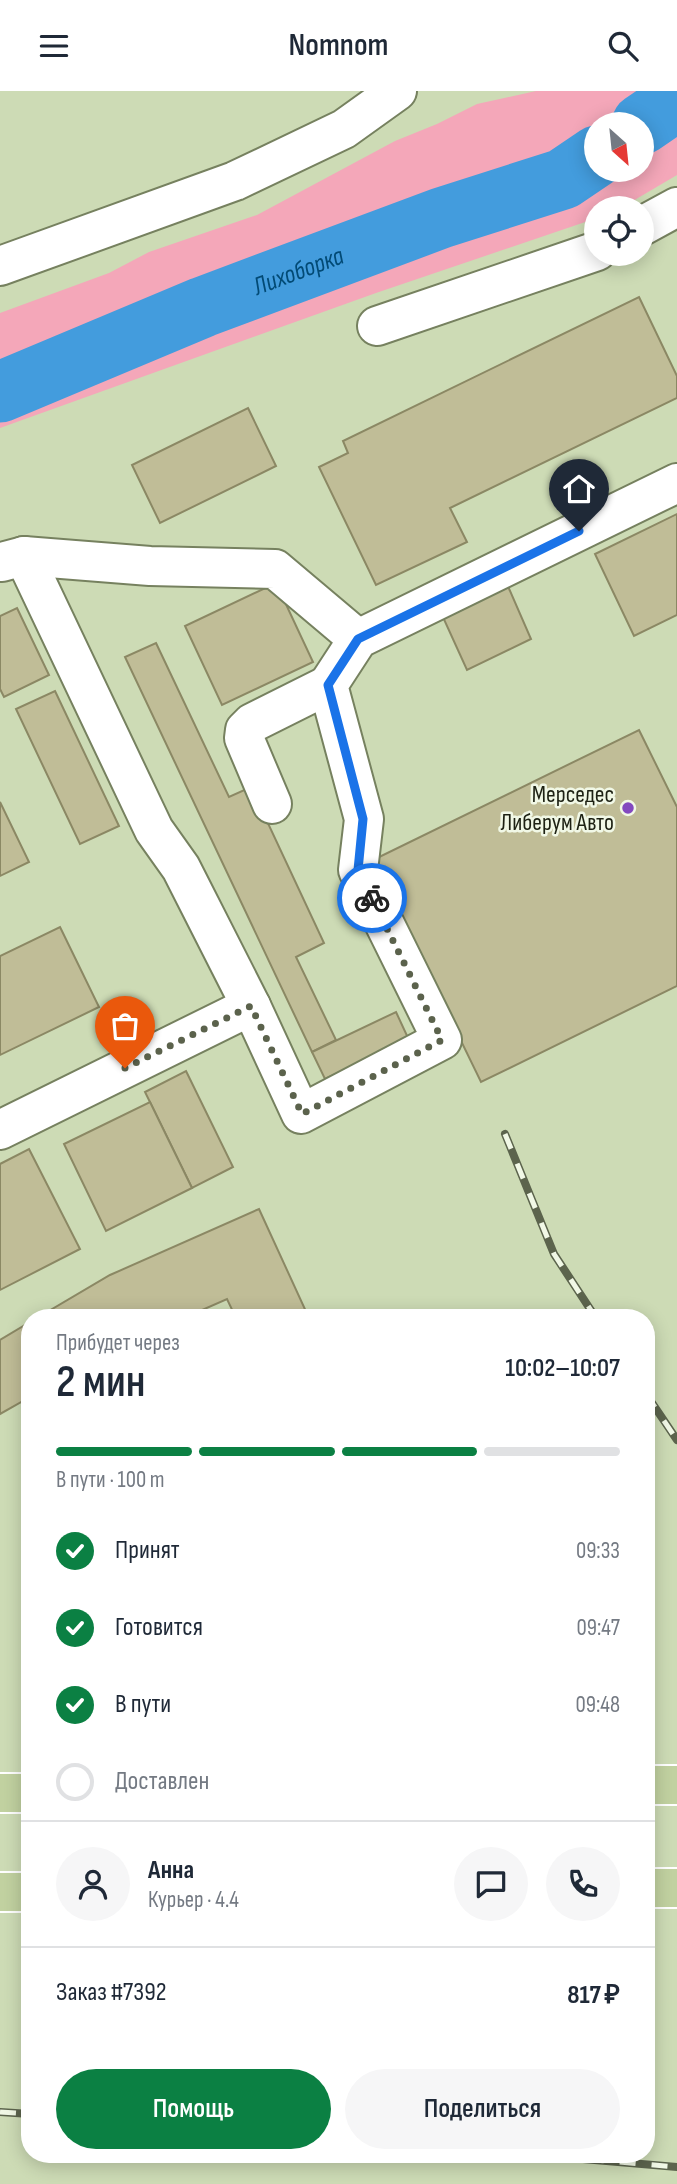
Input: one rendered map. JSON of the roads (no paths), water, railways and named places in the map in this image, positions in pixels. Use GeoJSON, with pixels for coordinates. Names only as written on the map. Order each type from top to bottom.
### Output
{"type":"FeatureCollection","features":[{"type":"Feature","properties":{"kind":"main road"},"geometry":{"type":"LineString","coordinates":[[655,1785],[677,1785]]}},
{"type":"Feature","properties":{"kind":"main road"},"geometry":{"type":"LineString","coordinates":[[0,1793],[21,1793]]}},
{"type":"Feature","properties":{"kind":"main road"},"geometry":{"type":"LineString","coordinates":[[655,1888],[677,1888]]}},
{"type":"Feature","properties":{"kind":"main road"},"geometry":{"type":"LineString","coordinates":[[0,1892],[21,1892]]}},
{"type":"Feature","properties":{"kind":"lane"},"geometry":{"type":"LineString","coordinates":[[0,266],[235,181],[344,129],[397,91]]}},
{"type":"Feature","properties":{"kind":"lane"},"geometry":{"type":"LineString","coordinates":[[377,327],[584,255]]}},
{"type":"Feature","properties":{"kind":"lane"},"geometry":{"type":"LineString","coordinates":[[272,804],[244,738],[245,730],[252,723],[328,685],[358,639],[677,483]]}},
{"type":"Feature","properties":{"kind":"lane"},"geometry":{"type":"LineString","coordinates":[[12,559],[275,569],[358,639]]}},
{"type":"Feature","properties":{"kind":"lane"},"geometry":{"type":"LineString","coordinates":[[12,559],[154,830],[181,869],[302,1114],[442,1040],[358,870],[363,819],[328,685]]}},
{"type":"Feature","properties":{"kind":"lane"},"geometry":{"type":"LineString","coordinates":[[0,1130],[251,1006]]}},
{"type":"Feature","properties":{"kind":"waterway","name":"Лихоборка"},"geometry":{"type":"LineString","coordinates":[[654,116],[677,97]]}},
{"type":"Feature","properties":{"kind":"waterway","name":"Лихоборка"},"geometry":{"type":"LineString","coordinates":[[0,392],[203,307],[441,218],[563,179],[584,165]]}},
{"type":"Feature","properties":{"kind":"railway"},"geometry":{"type":"LineString","coordinates":[[505,1134],[554,1254],[590,1309]]}},
{"type":"Feature","properties":{"kind":"railway"},"geometry":{"type":"LineString","coordinates":[[655,1407],[677,1440]]}},
{"type":"Feature","properties":{"kind":"railway"},"geometry":{"type":"LineString","coordinates":[[0,2112],[21,2113]]}},
{"type":"Feature","properties":{"kind":"railway"},"geometry":{"type":"LineString","coordinates":[[630,2163],[677,2167]]}},
{"type":"Feature","properties":{"kind":"place","name":"Мерседес Либерум Авто"},"geometry":{"type":"Point","coordinates":[628,808]}}]}
